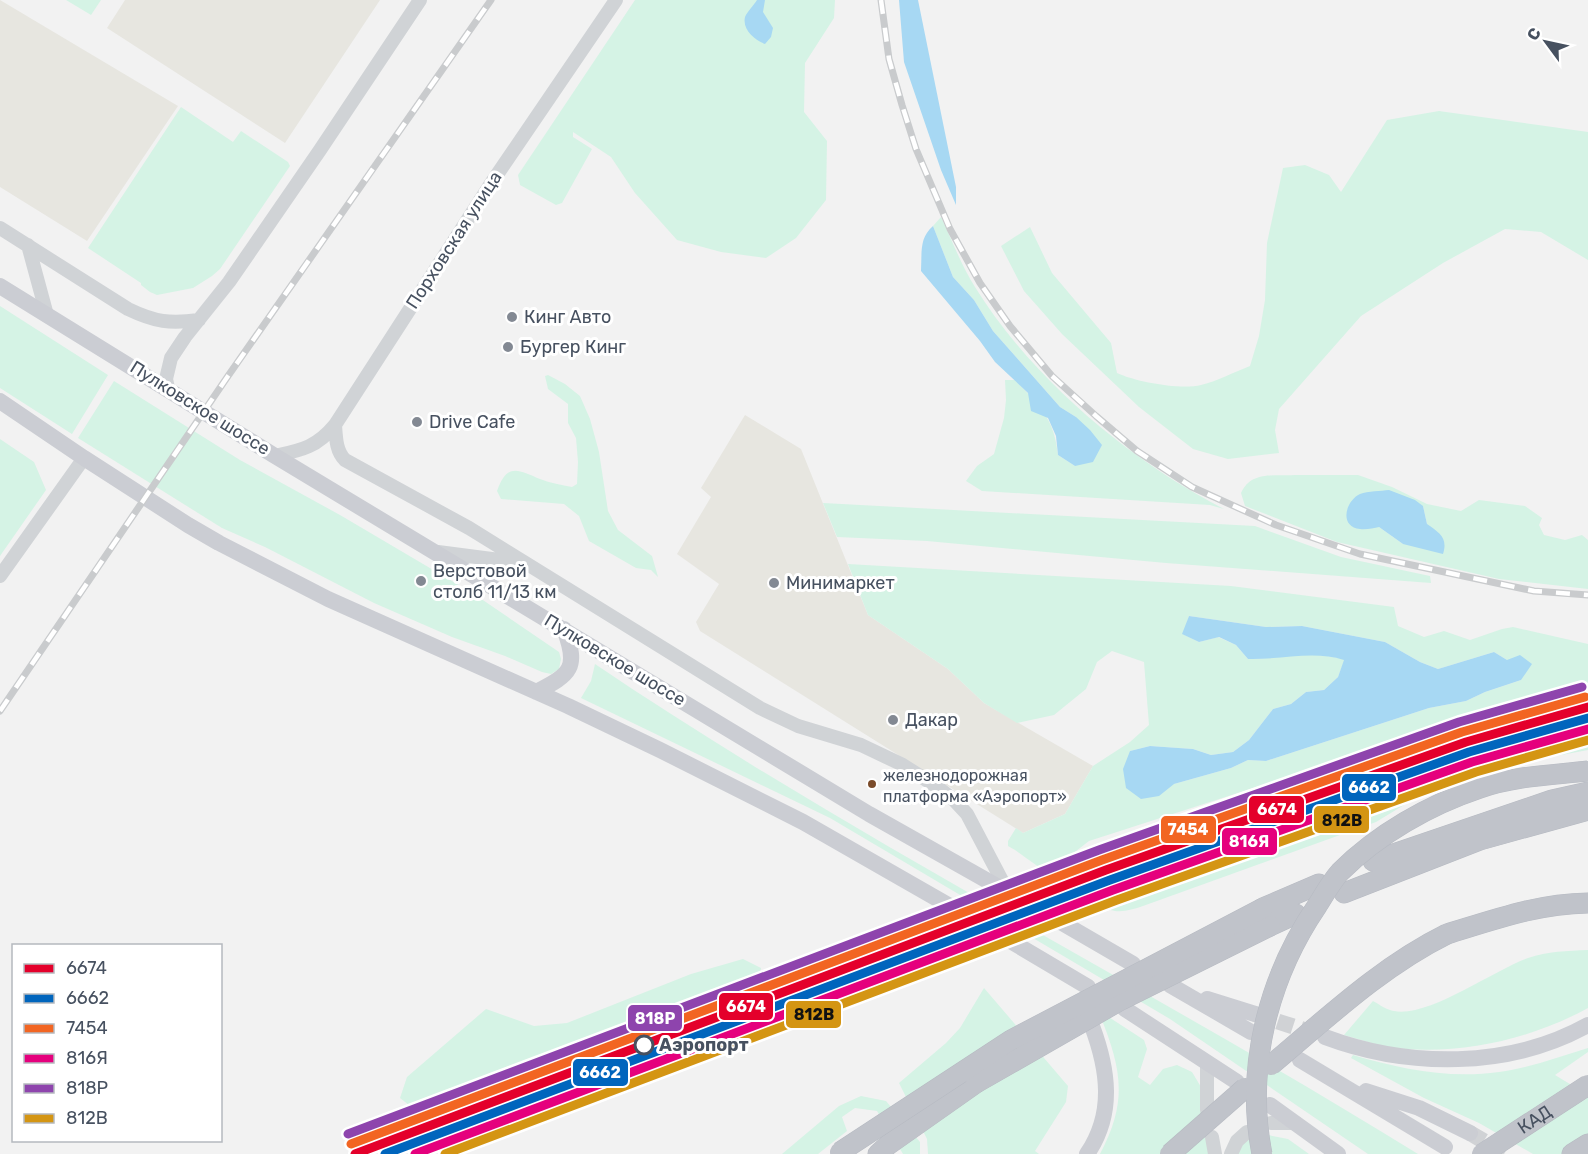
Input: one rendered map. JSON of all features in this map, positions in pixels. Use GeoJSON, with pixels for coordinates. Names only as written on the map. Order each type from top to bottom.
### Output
{"type":"FeatureCollection","features":[{"type":"Feature","properties":{"kind":"highway"},"geometry":{"type":"LineString","coordinates":[[1262,1154],[1257,1085],[1264,1027],[1272,993],[1301,929],[1339,873],[1388,833],[1418,814],[1447,801],[1482,787],[1526,778],[1588,771]]}},
{"type":"Feature","properties":{"kind":"highway"},"geometry":{"type":"LineString","coordinates":[[1373,861],[1542,803],[1588,792]]}},
{"type":"Feature","properties":{"kind":"highway"},"geometry":{"type":"LineString","coordinates":[[1344,893],[1480,840],[1588,810]]}},
{"type":"Feature","properties":{"kind":"highway"},"geometry":{"type":"LineString","coordinates":[[878,1154],[976,1083],[1267,917],[1319,884]]}},
{"type":"Feature","properties":{"kind":"highway"},"geometry":{"type":"LineString","coordinates":[[1271,1065],[1361,989],[1426,945],[1447,934],[1527,909],[1588,903]]}},
{"type":"Feature","properties":{"kind":"highway"},"geometry":{"type":"LineString","coordinates":[[839,1153],[1011,1040],[1056,1015],[1267,917],[1296,914]]}},
{"type":"Feature","properties":{"kind":"highway"},"geometry":{"type":"LineString","coordinates":[[1170,1154],[1241,1085]]}},
{"type":"Feature","properties":{"kind":"highway","name":"КАД"},"geometry":{"type":"LineString","coordinates":[[1482,1154],[1588,1085]]}},
{"type":"Feature","properties":{"kind":"highway"},"geometry":{"type":"LineString","coordinates":[[1572,1154],[1588,1144]]}},
{"type":"Feature","properties":{"kind":"main road","name":"Пулковское шоссе"},"geometry":{"type":"LineString","coordinates":[[0,286],[276,456],[869,814],[1013,895]]}},
{"type":"Feature","properties":{"kind":"main road"},"geometry":{"type":"LineString","coordinates":[[0,401],[188,525],[277,574],[328,600],[639,740],[777,808],[969,917]]}},
{"type":"Feature","properties":{"kind":"main road"},"geometry":{"type":"LineString","coordinates":[[536,692],[563,677],[569,670],[572,648],[564,629]]}},
{"type":"Feature","properties":{"kind":"main road"},"geometry":{"type":"LineString","coordinates":[[1040,910],[1133,964]]}},
{"type":"Feature","properties":{"kind":"main road"},"geometry":{"type":"LineString","coordinates":[[990,930],[1080,986]]}},
{"type":"Feature","properties":{"kind":"main road"},"geometry":{"type":"LineString","coordinates":[[1251,1032],[1174,987],[1255,1014]]}},
{"type":"Feature","properties":{"kind":"main road"},"geometry":{"type":"LineString","coordinates":[[1125,1009],[1241,1085]]}},
{"type":"Feature","properties":{"kind":"main road"},"geometry":{"type":"LineString","coordinates":[[1325,1037],[1371,1051],[1406,1057],[1447,1060],[1516,1053],[1548,1043],[1588,1025]]}},
{"type":"Feature","properties":{"kind":"main road"},"geometry":{"type":"LineString","coordinates":[[1087,1154],[1099,1130],[1107,1092],[1107,1074],[1092,1026]]}},
{"type":"Feature","properties":{"kind":"main road"},"geometry":{"type":"LineString","coordinates":[[1300,1060],[1445,1147]]}},
{"type":"Feature","properties":{"kind":"main road"},"geometry":{"type":"LineString","coordinates":[[1337,1081],[1419,1108],[1470,1133]]}},
{"type":"Feature","properties":{"kind":"main road"},"geometry":{"type":"LineString","coordinates":[[1270,1105],[1338,1154]]}},
{"type":"Feature","properties":{"kind":"street"},"geometry":{"type":"LineString","coordinates":[[168,388],[166,379],[171,358],[229,282],[420,0]]}},
{"type":"Feature","properties":{"kind":"street","name":"Порховская улица"},"geometry":{"type":"LineString","coordinates":[[276,456],[313,446],[325,438],[335,425],[490,185],[616,0]]}},
{"type":"Feature","properties":{"kind":"street"},"geometry":{"type":"LineString","coordinates":[[0,228],[128,309],[159,321],[175,323],[199,320]]}},
{"type":"Feature","properties":{"kind":"street"},"geometry":{"type":"LineString","coordinates":[[28,245],[47,315]]}},
{"type":"Feature","properties":{"kind":"street"},"geometry":{"type":"LineString","coordinates":[[335,425],[337,445],[345,460],[469,528],[760,708],[798,726],[861,745],[901,764],[936,786],[967,814],[1013,895]]}},
{"type":"Feature","properties":{"kind":"street"},"geometry":{"type":"LineString","coordinates":[[0,576],[84,458]]}},
{"type":"Feature","properties":{"kind":"street"},"geometry":{"type":"LineString","coordinates":[[438,552],[527,564]]}},
{"type":"Feature","properties":{"kind":"street"},"geometry":{"type":"LineString","coordinates":[[1207,1062],[1208,1110]]}},
{"type":"Feature","properties":{"kind":"street"},"geometry":{"type":"LineString","coordinates":[[1271,1123],[1296,1123]]}},
{"type":"Feature","properties":{"kind":"street"},"geometry":{"type":"LineString","coordinates":[[1231,1154],[1237,1141],[1247,1132]]}},
{"type":"Feature","properties":{"kind":"street"},"geometry":{"type":"LineString","coordinates":[[1212,1137],[1215,1154]]}},
{"type":"Feature","properties":{"kind":"shaded area"},"geometry":{"type":"Polygon","coordinates":[[[0,0],[178,106],[87,241],[0,187],[0,0]]]}},
{"type":"Feature","properties":{"kind":"shaded area"},"geometry":{"type":"Polygon","coordinates":[[[125,0],[380,0],[285,143],[107,28],[125,0]]]}},
{"type":"Feature","properties":{"kind":"shaded area"},"geometry":{"type":"Polygon","coordinates":[[[745,415],[801,449],[868,615],[948,669],[984,703],[1093,766],[1065,814],[1023,833],[700,631],[696,622],[719,584],[677,554],[711,497],[701,488],[745,415]]]}},
{"type":"Feature","properties":{"kind":"green space"},"geometry":{"type":"Polygon","coordinates":[[[66,0],[101,0],[91,15],[66,0]]]}},
{"type":"Feature","properties":{"kind":"green space"},"geometry":{"type":"Polygon","coordinates":[[[635,0],[835,0],[834,18],[805,63],[804,112],[827,141],[826,200],[796,238],[766,258],[721,252],[677,240],[635,193],[611,157],[573,132],[573,137],[592,149],[562,203],[556,205],[520,185],[518,175],[635,0]]]}},
{"type":"Feature","properties":{"kind":"green space"},"geometry":{"type":"Polygon","coordinates":[[[181,107],[233,142],[241,131],[288,162],[290,166],[220,269],[193,288],[157,295],[88,248],[181,107]]]}},
{"type":"Feature","properties":{"kind":"green space"},"geometry":{"type":"Polygon","coordinates":[[[1439,111],[1588,132],[1588,260],[1541,232],[1505,229],[1443,263],[1361,316],[1279,409],[1275,430],[1279,453],[1228,459],[1193,449],[1139,407],[1062,334],[1024,291],[1001,246],[1030,227],[1052,273],[1111,343],[1117,373],[1171,386],[1192,386],[1220,379],[1250,366],[1259,336],[1265,300],[1267,243],[1283,168],[1305,165],[1329,175],[1341,192],[1387,120],[1439,111]]]}},
{"type":"Feature","properties":{"kind":"green space"},"geometry":{"type":"Polygon","coordinates":[[[941,217],[975,287],[998,321],[1054,385],[1085,414],[1153,467],[1224,509],[1210,505],[982,491],[966,481],[977,466],[994,454],[1004,418],[1005,380],[1015,380],[1039,405],[1053,431],[1058,455],[1075,466],[1076,417],[1060,407],[993,331],[974,300],[953,277],[933,226],[941,217]]]}},
{"type":"Feature","properties":{"kind":"green space"},"geometry":{"type":"Polygon","coordinates":[[[0,306],[108,375],[72,434],[0,388],[0,306]]]}},
{"type":"Feature","properties":{"kind":"green space"},"geometry":{"type":"Polygon","coordinates":[[[548,375],[565,384],[580,396],[590,419],[599,452],[608,511],[618,530],[652,556],[658,577],[651,570],[636,568],[589,541],[579,516],[564,504],[501,499],[497,491],[501,482],[509,472],[514,471],[560,485],[572,487],[577,484],[576,438],[568,423],[568,404],[548,389],[545,376],[548,375]]]}},
{"type":"Feature","properties":{"kind":"green space"},"geometry":{"type":"Polygon","coordinates":[[[114,381],[240,460],[340,515],[474,594],[559,652],[561,659],[559,669],[551,674],[542,672],[452,637],[374,603],[265,547],[222,528],[78,438],[114,381]]]}},
{"type":"Feature","properties":{"kind":"green space"},"geometry":{"type":"Polygon","coordinates":[[[0,439],[34,462],[46,490],[0,556],[0,439]]]}},
{"type":"Feature","properties":{"kind":"green space"},"geometry":{"type":"Polygon","coordinates":[[[1358,475],[1392,487],[1427,504],[1461,511],[1479,500],[1525,506],[1542,518],[1539,525],[1544,535],[1565,540],[1582,535],[1588,540],[1588,589],[1499,579],[1337,542],[1245,506],[1241,493],[1251,481],[1264,476],[1358,475]],[[1423,506],[1379,527],[1403,544],[1427,524],[1423,506]]]}},
{"type":"Feature","properties":{"kind":"green space"},"geometry":{"type":"Polygon","coordinates":[[[823,503],[1255,526],[1341,557],[1430,576],[1431,583],[1166,563],[927,541],[837,537],[823,503]]]}},
{"type":"Feature","properties":{"kind":"green space"},"geometry":{"type":"Polygon","coordinates":[[[848,564],[1231,586],[1394,607],[1398,626],[1424,637],[1444,631],[1470,640],[1513,627],[1588,644],[1588,685],[1477,716],[1089,841],[1071,855],[1065,864],[1073,878],[1087,890],[1113,899],[1121,899],[1111,884],[1468,753],[1588,720],[1588,750],[1477,771],[1442,782],[1376,822],[1143,906],[1126,911],[1115,911],[1093,902],[1065,885],[1008,846],[1008,841],[1016,828],[1023,833],[1065,814],[1093,766],[1130,742],[1149,725],[1144,662],[1112,651],[1097,662],[1086,689],[1054,715],[1017,723],[984,703],[948,669],[868,615],[848,564]],[[1189,616],[1183,634],[1199,642],[1218,637],[1236,645],[1248,659],[1309,655],[1345,659],[1338,677],[1324,690],[1306,692],[1291,704],[1273,709],[1249,740],[1233,752],[1211,755],[1193,749],[1150,746],[1130,751],[1174,784],[1231,768],[1248,760],[1266,761],[1429,708],[1466,701],[1521,680],[1507,660],[1494,652],[1438,669],[1420,662],[1385,642],[1302,626],[1266,627],[1189,616]]]}},
{"type":"Feature","properties":{"kind":"green space"},"geometry":{"type":"Polygon","coordinates":[[[595,664],[695,730],[797,792],[1316,1092],[1418,1154],[1368,1154],[1170,1019],[830,818],[581,698],[591,681],[595,664]]]}},
{"type":"Feature","properties":{"kind":"green space"},"geometry":{"type":"Polygon","coordinates":[[[1588,950],[1588,1008],[1545,1028],[1477,1046],[1430,1050],[1391,1047],[1344,1035],[1373,1001],[1394,1011],[1408,1011],[1461,992],[1528,958],[1565,951],[1588,950]]]}},
{"type":"Feature","properties":{"kind":"green space"},"geometry":{"type":"Polygon","coordinates":[[[743,959],[761,968],[759,982],[414,1109],[400,1098],[407,1077],[486,1009],[534,1026],[567,1023],[691,974],[743,959]]]}},
{"type":"Feature","properties":{"kind":"green space"},"geometry":{"type":"Polygon","coordinates":[[[984,988],[1068,1086],[1066,1102],[1035,1151],[1039,1154],[928,1154],[927,1139],[899,1083],[960,1028],[984,988]]]}},
{"type":"Feature","properties":{"kind":"green space"},"geometry":{"type":"Polygon","coordinates":[[[1098,1010],[1144,1040],[1147,1049],[1138,1077],[1150,1085],[1163,1069],[1177,1065],[1192,1072],[1201,1087],[1211,1154],[1100,1154],[1115,1116],[1118,1082],[1112,1048],[1098,1010]]]}},
{"type":"Feature","properties":{"kind":"green space"},"geometry":{"type":"Polygon","coordinates":[[[1588,1048],[1588,1052],[1555,1075],[1588,1095],[1588,1154],[1533,1154],[1479,1123],[1424,1098],[1351,1058],[1353,1055],[1389,1065],[1425,1071],[1480,1074],[1521,1068],[1588,1048]]]}},
{"type":"Feature","properties":{"kind":"green space"},"geometry":{"type":"Polygon","coordinates":[[[861,1096],[886,1101],[920,1142],[920,1154],[903,1154],[877,1111],[855,1108],[842,1117],[847,1131],[818,1154],[782,1154],[839,1106],[861,1096]]]}},
{"type":"Feature","properties":{"kind":"green space"},"geometry":{"type":"Polygon","coordinates":[[[1263,1134],[1288,1139],[1309,1154],[1238,1154],[1243,1142],[1263,1134]]]}},
{"type":"Feature","properties":{"kind":"water"},"geometry":{"type":"Polygon","coordinates":[[[757,0],[765,0],[763,12],[773,28],[771,37],[765,44],[750,34],[745,26],[745,17],[757,0]]]}},
{"type":"Feature","properties":{"kind":"water"},"geometry":{"type":"Polygon","coordinates":[[[899,0],[918,0],[956,187],[956,205],[941,170],[904,62],[899,0]]]}},
{"type":"Feature","properties":{"kind":"water"},"geometry":{"type":"Polygon","coordinates":[[[933,226],[953,277],[974,300],[993,331],[1060,407],[1076,417],[1102,445],[1093,462],[1075,466],[1058,455],[1056,436],[1048,418],[1031,411],[1028,393],[995,362],[921,271],[923,241],[933,226]]]}},
{"type":"Feature","properties":{"kind":"water"},"geometry":{"type":"Polygon","coordinates":[[[1389,490],[1415,500],[1423,506],[1427,524],[1444,540],[1443,554],[1403,544],[1379,527],[1360,529],[1349,524],[1346,513],[1355,497],[1363,493],[1389,490]]]}},
{"type":"Feature","properties":{"kind":"water"},"geometry":{"type":"Polygon","coordinates":[[[1189,616],[1266,627],[1302,626],[1385,642],[1420,662],[1438,669],[1494,652],[1507,660],[1520,655],[1532,664],[1521,680],[1466,701],[1429,708],[1266,761],[1248,760],[1231,768],[1174,784],[1159,796],[1141,799],[1126,788],[1123,769],[1130,751],[1150,746],[1193,749],[1211,755],[1233,752],[1249,740],[1273,709],[1291,704],[1306,692],[1324,690],[1338,677],[1344,660],[1321,656],[1248,659],[1236,645],[1219,637],[1199,642],[1182,634],[1189,616]]]}},
{"type":"Feature","properties":{"kind":"tunnel"},"geometry":{"type":"LineString","coordinates":[[1018,898],[1040,910]]}},
{"type":"Feature","properties":{"kind":"tunnel"},"geometry":{"type":"LineString","coordinates":[[969,917],[990,929]]}},
{"type":"Feature","properties":{"kind":"tunnel"},"geometry":{"type":"LineString","coordinates":[[1255,1014],[1319,1035]]}},
{"type":"Feature","properties":{"kind":"tunnel"},"geometry":{"type":"LineString","coordinates":[[1470,1133],[1505,1154]]}},
{"type":"Feature","properties":{"kind":"railway"},"geometry":{"type":"LineString","coordinates":[[0,711],[228,376],[491,0]]}},
{"type":"Feature","properties":{"kind":"railway"},"geometry":{"type":"LineString","coordinates":[[881,0],[889,59],[916,149],[950,229],[980,283],[1010,326],[1052,376],[1137,451],[1192,487],[1276,525],[1360,554],[1534,591],[1588,595]]}},
{"type":"Feature","properties":{"kind":"transit line","name":"818Р"},"geometry":{"type":"LineString","coordinates":[[348,1134],[1099,850],[1459,722],[1582,687]]}},
{"type":"Feature","properties":{"kind":"transit line","name":"7454"},"geometry":{"type":"LineString","coordinates":[[351,1144],[1102,860],[1462,732],[1585,697]]}},
{"type":"Feature","properties":{"kind":"transit line","name":"6674"},"geometry":{"type":"LineString","coordinates":[[355,1154],[1106,870],[1466,742],[1588,707]]}},
{"type":"Feature","properties":{"kind":"transit line","name":"6662"},"geometry":{"type":"LineString","coordinates":[[385,1154],[1110,880],[1469,752],[1588,718]]}},
{"type":"Feature","properties":{"kind":"transit line","name":"816Я"},"geometry":{"type":"LineString","coordinates":[[415,1154],[1113,890],[1472,762],[1588,729]]}},
{"type":"Feature","properties":{"kind":"transit line","name":"812В"},"geometry":{"type":"LineString","coordinates":[[445,1154],[1117,900],[1476,772],[1588,740]]}},
{"type":"Feature","properties":{"kind":"place","name":"Кинг Авто"},"geometry":{"type":"Point","coordinates":[512,317]}},
{"type":"Feature","properties":{"kind":"place","name":"Бургер Кинг"},"geometry":{"type":"Point","coordinates":[508,347]}},
{"type":"Feature","properties":{"kind":"place","name":"Drive Cafe"},"geometry":{"type":"Point","coordinates":[417,422]}},
{"type":"Feature","properties":{"kind":"place","name":"Верстовой столб 11/13 км"},"geometry":{"type":"Point","coordinates":[421,581]}},
{"type":"Feature","properties":{"kind":"place","name":"Минимаркет"},"geometry":{"type":"Point","coordinates":[774,583]}},
{"type":"Feature","properties":{"kind":"place","name":"Дакар"},"geometry":{"type":"Point","coordinates":[893,720]}},
{"type":"Feature","properties":{"kind":"place","name":"железнодорожная платформа «Аэропорт»"},"geometry":{"type":"Point","coordinates":[872,784]}},
{"type":"Feature","properties":{"kind":"place","name":"Аэропорт"},"geometry":{"type":"Point","coordinates":[644,1045]}}]}
